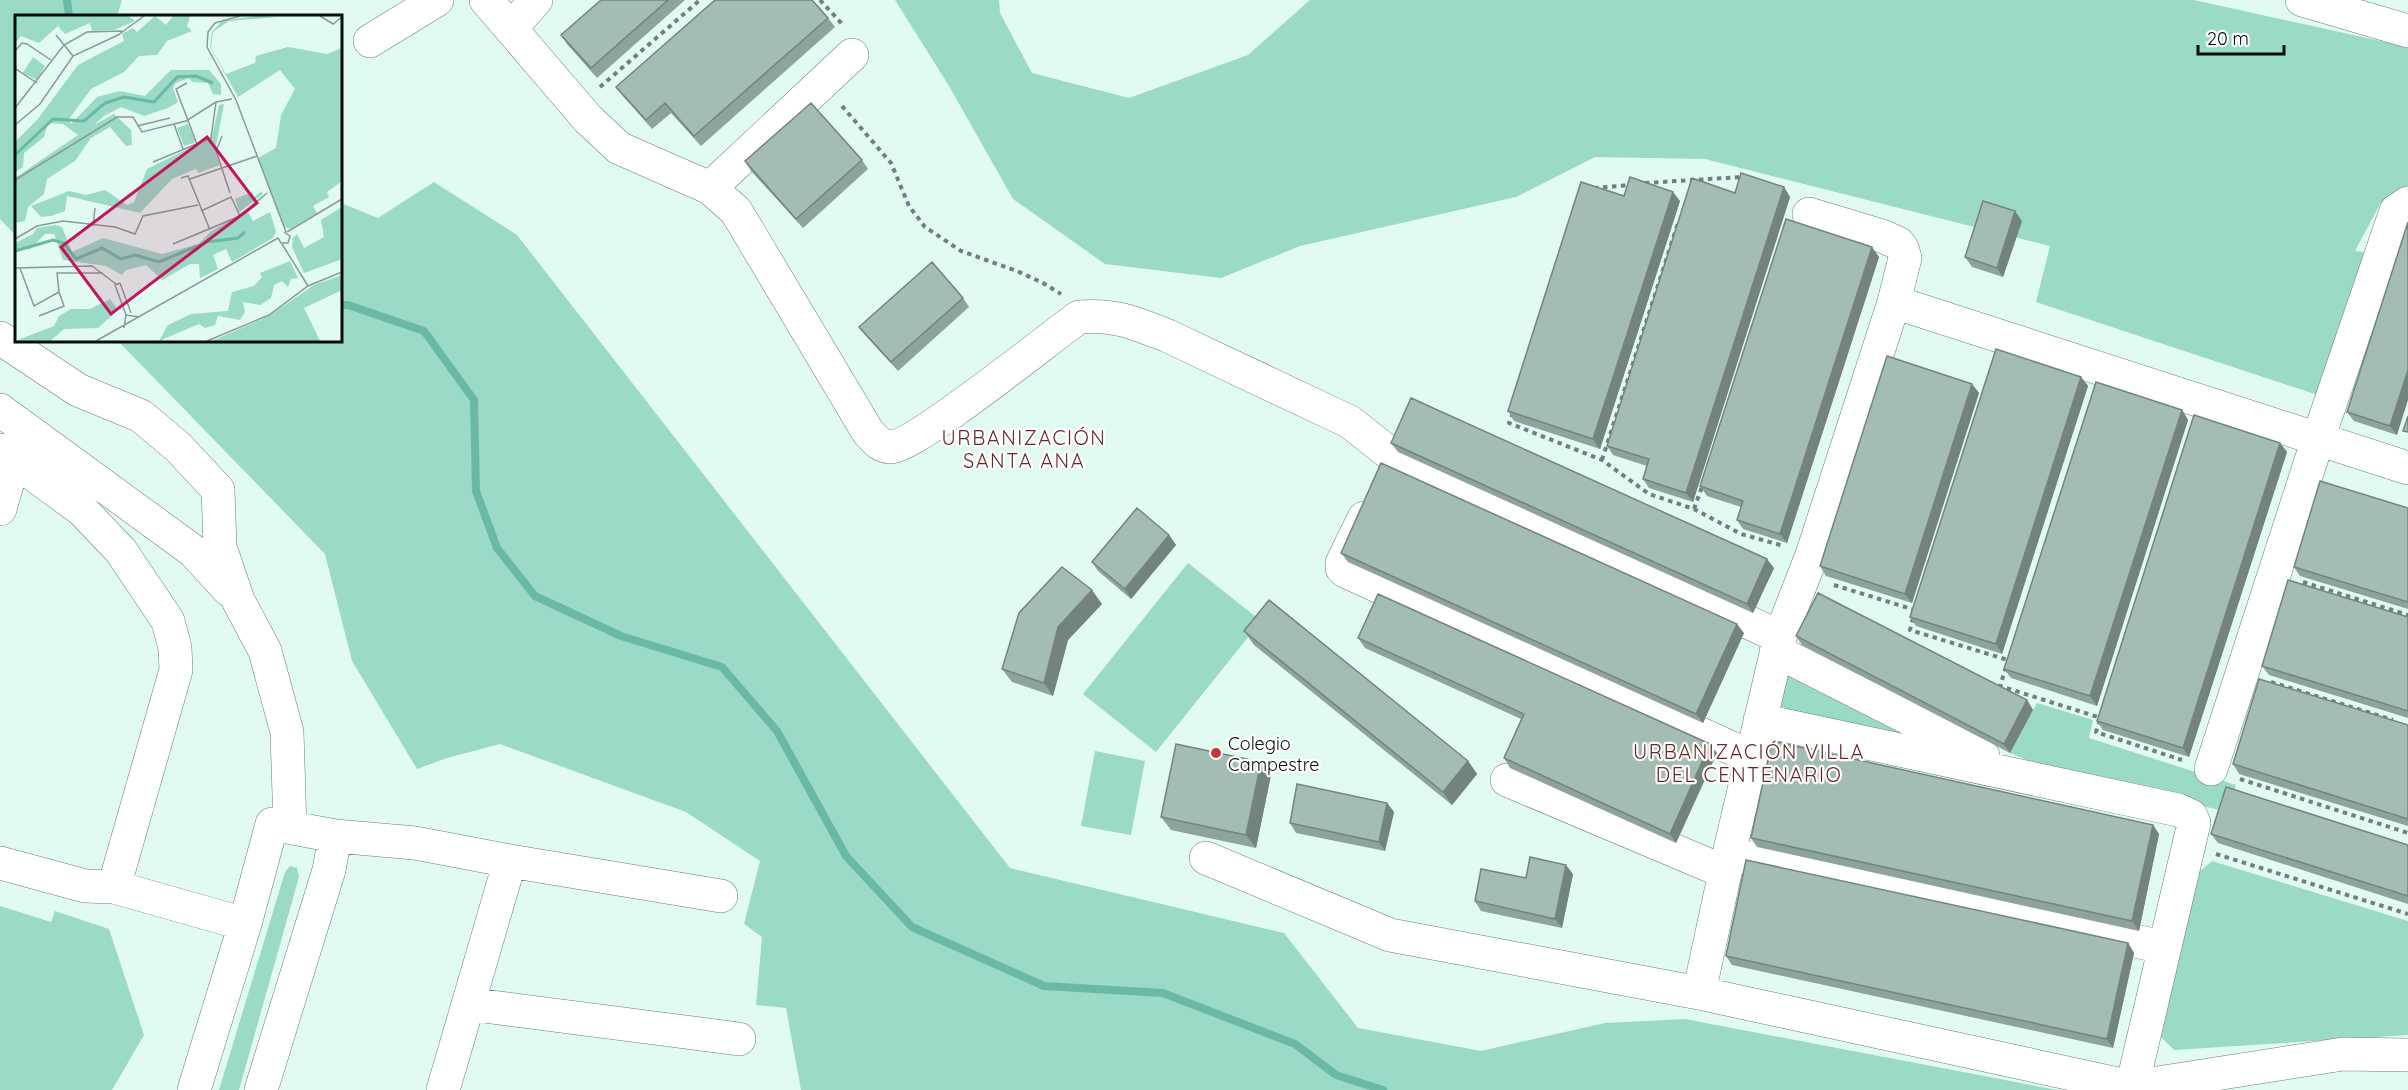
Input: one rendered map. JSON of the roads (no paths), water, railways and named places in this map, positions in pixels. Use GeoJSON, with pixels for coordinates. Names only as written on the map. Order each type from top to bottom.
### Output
{"type":"FeatureCollection","features":[{"type":"Feature","properties":{"kind":"street"},"geometry":{"type":"LineString","coordinates":[[370,41],[437,0]]}},
{"type":"Feature","properties":{"kind":"street"},"geometry":{"type":"LineString","coordinates":[[486,0],[588,119],[619,148],[710,188],[736,211],[868,432],[880,446],[892,447],[915,437],[1079,317],[1102,315],[1137,323],[1350,422],[1385,475],[1778,644],[2025,777]]}},
{"type":"Feature","properties":{"kind":"street"},"geometry":{"type":"LineString","coordinates":[[510,28],[536,0]]}},
{"type":"Feature","properties":{"kind":"street"},"geometry":{"type":"LineString","coordinates":[[2302,0],[2349,7],[2408,31]]}},
{"type":"Feature","properties":{"kind":"street"},"geometry":{"type":"LineString","coordinates":[[710,188],[822,82],[851,44]]}},
{"type":"Feature","properties":{"kind":"street"},"geometry":{"type":"LineString","coordinates":[[2211,770],[2318,439],[2396,211],[2408,203]]}},
{"type":"Feature","properties":{"kind":"street"},"geometry":{"type":"LineString","coordinates":[[1700,993],[1727,863],[1778,644],[1808,565],[1894,302],[1905,258],[1902,248],[1882,236],[1809,214]]}},
{"type":"Feature","properties":{"kind":"street"},"geometry":{"type":"LineString","coordinates":[[1894,302],[2408,468]]}},
{"type":"Feature","properties":{"kind":"street"},"geometry":{"type":"LineString","coordinates":[[0,339],[78,390],[141,416],[178,447],[218,490],[220,547],[238,600],[265,651],[287,732],[290,827]]}},
{"type":"Feature","properties":{"kind":"street"},"geometry":{"type":"LineString","coordinates":[[0,410],[193,551],[238,600]]}},
{"type":"Feature","properties":{"kind":"street"},"geometry":{"type":"LineString","coordinates":[[0,509],[7,454],[82,510],[121,551],[168,621],[176,648],[176,670],[114,887]]}},
{"type":"Feature","properties":{"kind":"street"},"geometry":{"type":"LineString","coordinates":[[1385,475],[1342,563],[1345,571],[1751,757]]}},
{"type":"Feature","properties":{"kind":"street"},"geometry":{"type":"LineString","coordinates":[[1760,720],[2187,813],[2193,820],[2190,845],[2163,947],[2133,1087]]}},
{"type":"Feature","properties":{"kind":"street"},"geometry":{"type":"LineString","coordinates":[[1507,780],[1727,863],[2163,947]]}},
{"type":"Feature","properties":{"kind":"street"},"geometry":{"type":"LineString","coordinates":[[194,1090],[245,924],[272,824],[335,836],[415,843],[721,896]]}},
{"type":"Feature","properties":{"kind":"street"},"geometry":{"type":"LineString","coordinates":[[261,1090],[329,870],[335,836]]}},
{"type":"Feature","properties":{"kind":"street"},"geometry":{"type":"LineString","coordinates":[[1206,858],[1390,935],[1700,993],[2133,1087],[2343,1054],[2408,1055]]}},
{"type":"Feature","properties":{"kind":"street"},"geometry":{"type":"LineString","coordinates":[[443,1090],[510,861]]}},
{"type":"Feature","properties":{"kind":"street"},"geometry":{"type":"LineString","coordinates":[[0,863],[85,886],[114,887],[245,924]]}},
{"type":"Feature","properties":{"kind":"street"},"geometry":{"type":"LineString","coordinates":[[468,1004],[739,1039]]}},
{"type":"Feature","properties":{"kind":"waterway"},"geometry":{"type":"LineString","coordinates":[[67,0],[69,15]]}},
{"type":"Feature","properties":{"kind":"waterway"},"geometry":{"type":"LineString","coordinates":[[342,305],[348,305],[424,331],[474,400],[476,491],[497,548],[535,596],[621,636],[722,667],[777,731],[846,856],[912,927],[1044,986],[1163,993],[1295,1044],[1336,1075],[1383,1090]]}},
{"type":"Feature","properties":{"kind":"place","name":"Colegio Campestre"},"geometry":{"type":"Point","coordinates":[1216,753]}},
{"type":"Feature","properties":{"kind":"district","name":"URBANIZACIÓN SANTA ANA"},"geometry":{"type":"Point","coordinates":[1024,448]}},
{"type":"Feature","properties":{"kind":"district","name":"URBANIZACIÓN VILLA DEL CENTENARIO"},"geometry":{"type":"Point","coordinates":[1749,762]}}]}
